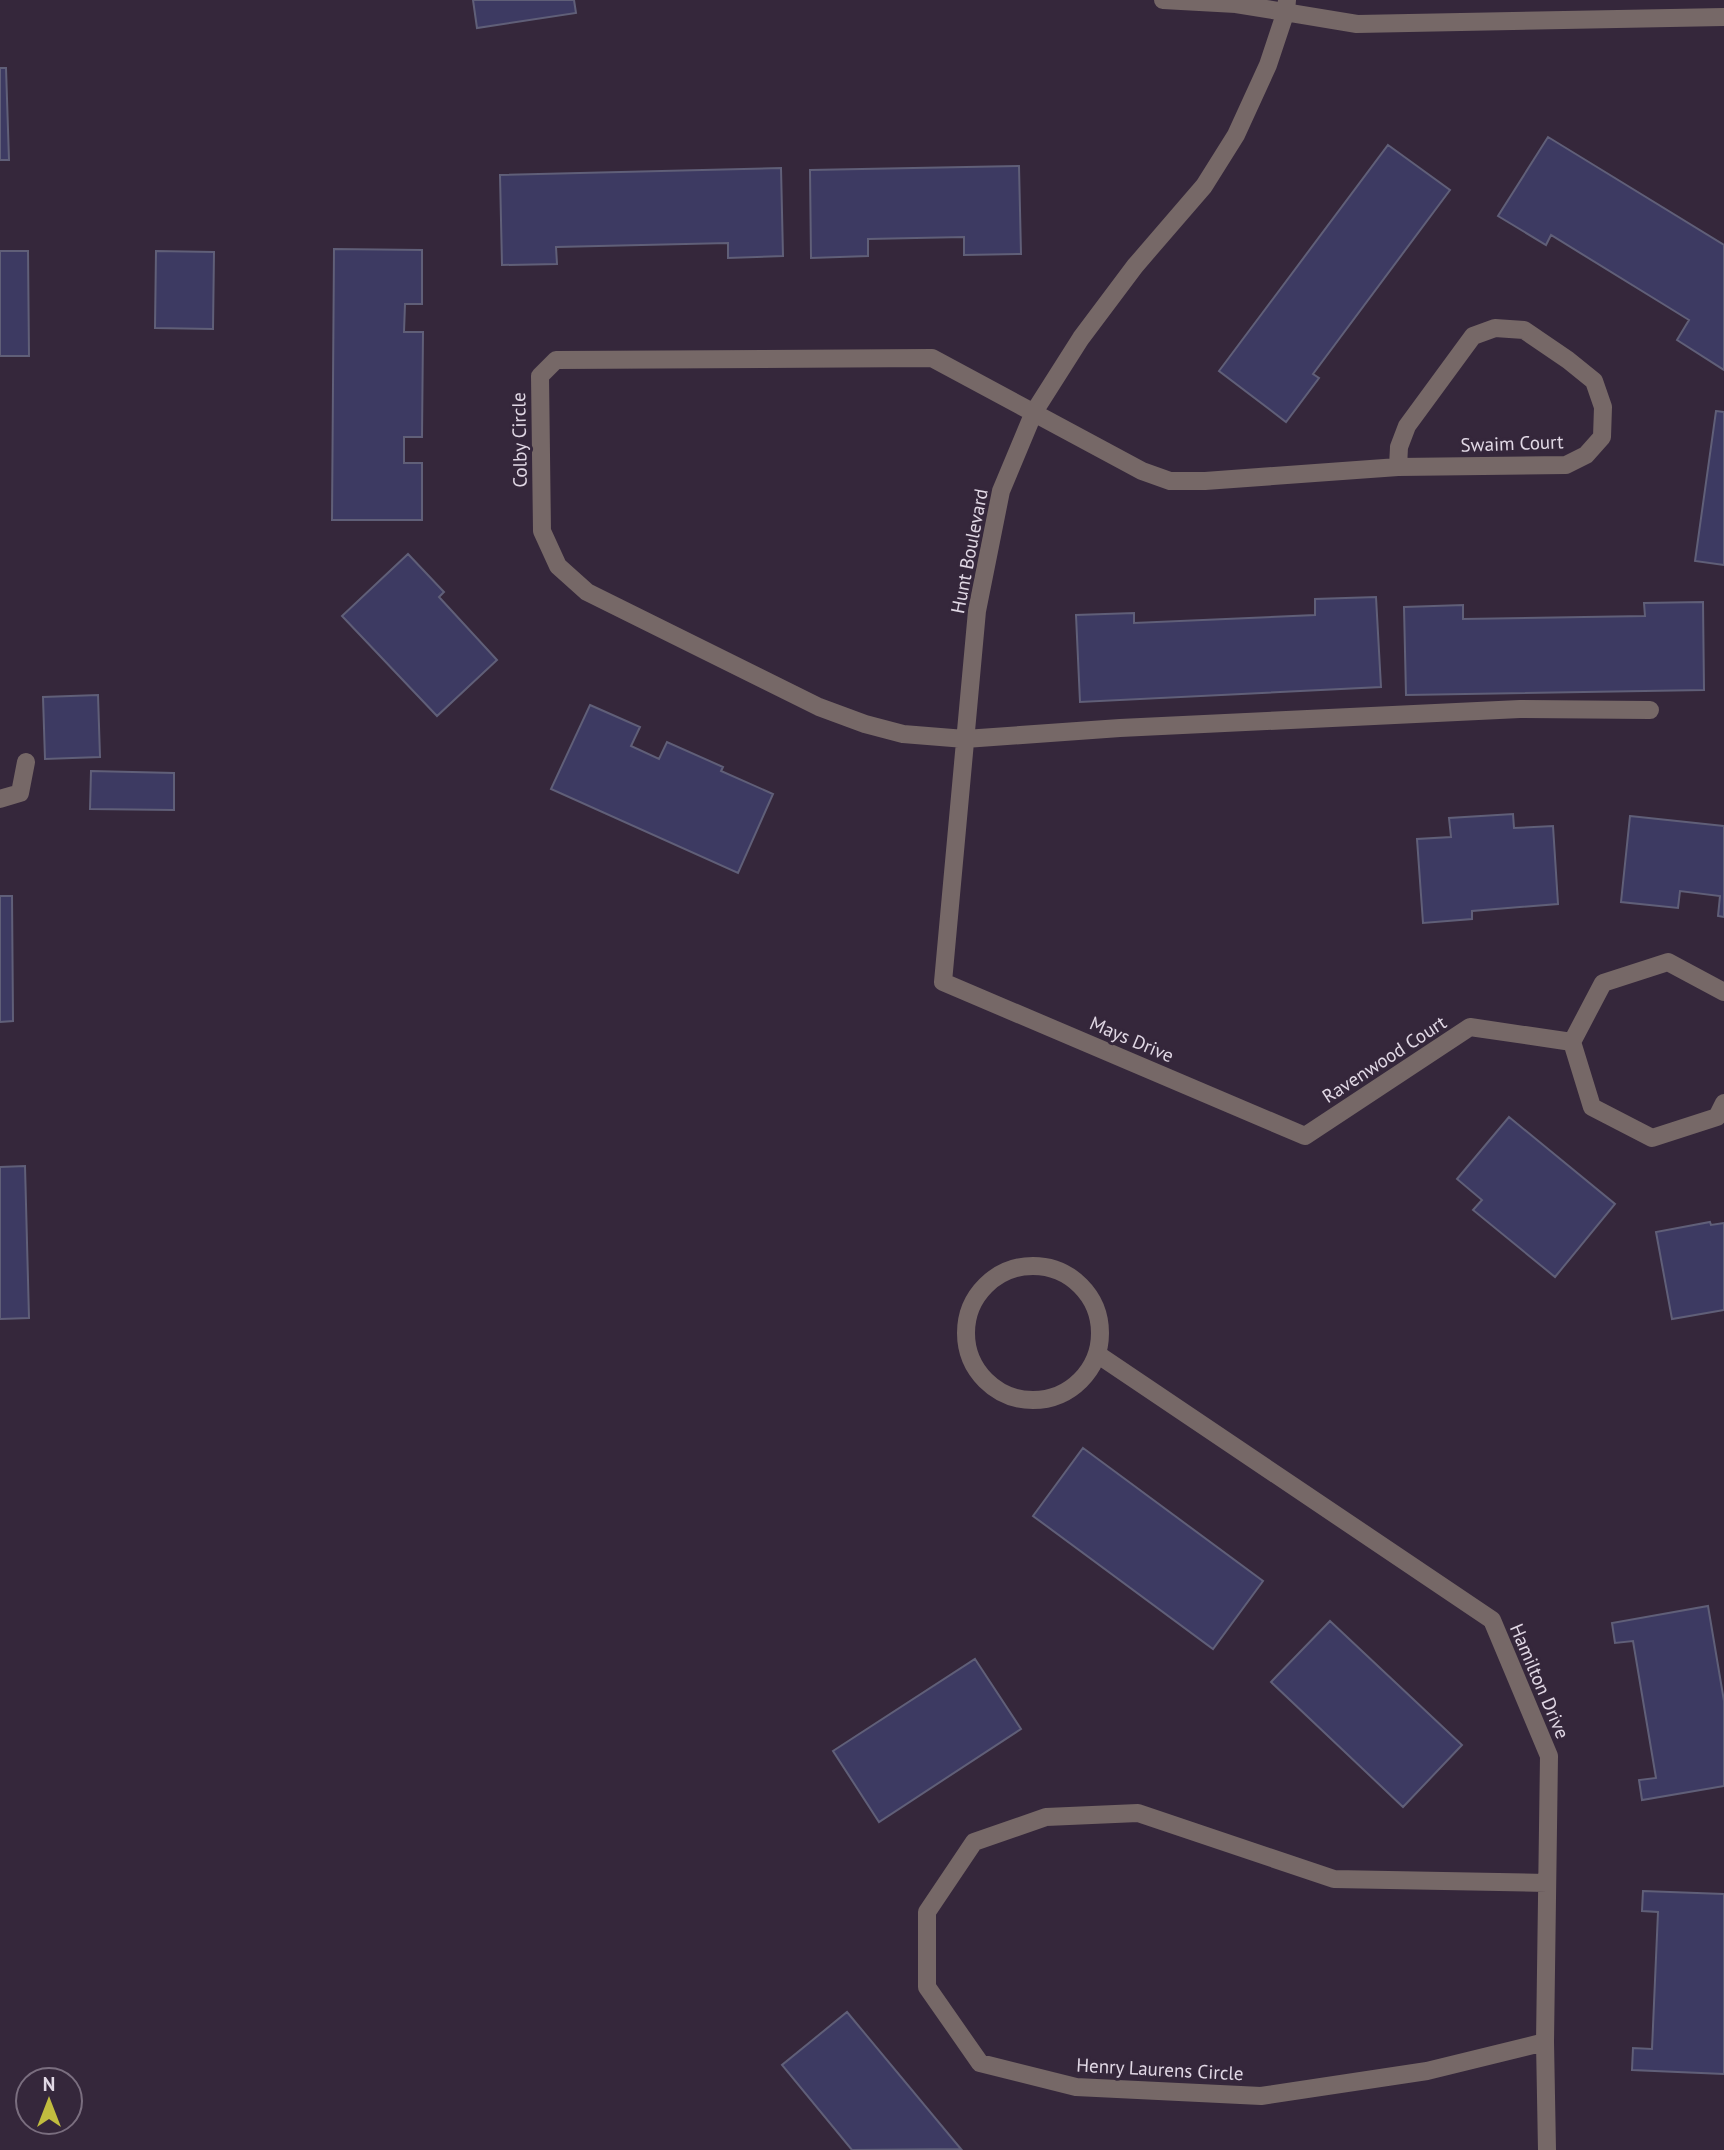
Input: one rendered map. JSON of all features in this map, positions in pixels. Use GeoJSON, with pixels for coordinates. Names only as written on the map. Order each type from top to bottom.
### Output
{"type":"FeatureCollection","features":[{"type":"Feature","properties":{"kind":"street"},"geometry":{"type":"LineString","coordinates":[[1163,0],[1287,6],[1357,24],[1724,17]]}},
{"type":"Feature","properties":{"kind":"street","name":"Hunt Boulevard"},"geometry":{"type":"LineString","coordinates":[[943,982],[977,611],[1001,491],[1034,412],[1081,338],[1135,266],[1204,186],[1236,135],[1268,65],[1287,6]]}},
{"type":"Feature","properties":{"kind":"street","name":"Swaim Court"},"geometry":{"type":"LineString","coordinates":[[1034,412],[1142,471],[1170,481],[1205,481],[1398,467],[1566,465],[1586,455],[1602,437],[1603,407],[1594,381],[1524,330],[1495,328],[1474,336],[1407,426],[1399,447],[1398,467]]}},
{"type":"Feature","properties":{"kind":"street","name":"Colby Circle"},"geometry":{"type":"LineString","coordinates":[[1034,412],[932,358],[556,360],[540,376],[542,531],[558,566],[587,592],[819,707],[865,724],[903,734],[965,739],[1120,728],[1520,709],[1650,710]]}},
{"type":"Feature","properties":{"kind":"street"},"geometry":{"type":"LineString","coordinates":[[0,799],[20,793],[26,762]]}},
{"type":"Feature","properties":{"kind":"street"},"geometry":{"type":"LineString","coordinates":[[1724,992],[1668,962],[1603,983],[1572,1042],[1592,1107],[1652,1138],[1717,1117],[1724,1103]]}},
{"type":"Feature","properties":{"kind":"street","name":"Mays Drive"},"geometry":{"type":"LineString","coordinates":[[943,982],[1305,1136]]}},
{"type":"Feature","properties":{"kind":"street","name":"Ravenwood Court"},"geometry":{"type":"LineString","coordinates":[[1305,1136],[1470,1027],[1572,1042]]}},
{"type":"Feature","properties":{"kind":"street"},"geometry":{"type":"LineString","coordinates":[[1027,1266],[1053,1268],[1076,1281],[1093,1302],[1101,1327],[1097,1354],[1084,1376],[1064,1393],[1038,1400],[1012,1397],[989,1384],[972,1364],[965,1339],[968,1312],[981,1289],[1001,1273],[1027,1266]]}},
{"type":"Feature","properties":{"kind":"street","name":"Hamilton Drive"},"geometry":{"type":"LineString","coordinates":[[1097,1354],[1492,1619],[1549,1756],[1545,2042],[1547,2150]]}},
{"type":"Feature","properties":{"kind":"street","name":"Henry Laurens Circle"},"geometry":{"type":"LineString","coordinates":[[1545,2042],[1426,2071],[1261,2096],[1076,2087],[980,2063],[928,1987],[928,1912],[974,1842],[1046,1816],[1138,1812],[1334,1879],[1547,1883]]}},
{"type":"Feature","properties":{"kind":"building"},"geometry":{"type":"Polygon","coordinates":[[[473,0],[574,0],[576,13],[477,28],[473,0]]]}},
{"type":"Feature","properties":{"kind":"building"},"geometry":{"type":"Polygon","coordinates":[[[0,68],[6,68],[9,160],[0,160],[0,68]]]}},
{"type":"Feature","properties":{"kind":"building"},"geometry":{"type":"Polygon","coordinates":[[[1548,137],[1724,245],[1724,370],[1677,340],[1689,320],[1551,235],[1546,245],[1498,216],[1548,137]]]}},
{"type":"Feature","properties":{"kind":"building"},"geometry":{"type":"Polygon","coordinates":[[[1388,145],[1450,190],[1313,374],[1319,378],[1286,422],[1219,371],[1388,145]]]}},
{"type":"Feature","properties":{"kind":"building"},"geometry":{"type":"Polygon","coordinates":[[[1019,166],[1021,254],[964,255],[964,237],[868,239],[868,256],[811,258],[810,170],[1019,166]]]}},
{"type":"Feature","properties":{"kind":"building"},"geometry":{"type":"Polygon","coordinates":[[[781,168],[783,256],[728,258],[728,243],[556,247],[557,264],[502,265],[500,175],[781,168]]]}},
{"type":"Feature","properties":{"kind":"building"},"geometry":{"type":"Polygon","coordinates":[[[334,249],[422,250],[422,304],[405,304],[404,332],[423,332],[422,437],[404,437],[404,463],[422,463],[422,520],[332,520],[334,249]]]}},
{"type":"Feature","properties":{"kind":"building"},"geometry":{"type":"Polygon","coordinates":[[[0,251],[28,251],[29,356],[0,356],[0,251]]]}},
{"type":"Feature","properties":{"kind":"building"},"geometry":{"type":"Polygon","coordinates":[[[156,251],[214,252],[213,329],[155,328],[156,251]]]}},
{"type":"Feature","properties":{"kind":"building"},"geometry":{"type":"Polygon","coordinates":[[[1716,411],[1724,412],[1724,565],[1695,561],[1716,411]]]}},
{"type":"Feature","properties":{"kind":"building"},"geometry":{"type":"Polygon","coordinates":[[[408,554],[444,592],[439,597],[497,660],[437,716],[342,616],[408,554]]]}},
{"type":"Feature","properties":{"kind":"building"},"geometry":{"type":"Polygon","coordinates":[[[1376,597],[1381,687],[1080,702],[1076,615],[1134,613],[1134,623],[1315,615],[1315,599],[1376,597]]]}},
{"type":"Feature","properties":{"kind":"building"},"geometry":{"type":"Polygon","coordinates":[[[1703,602],[1704,690],[1406,695],[1404,607],[1463,605],[1463,619],[1645,616],[1644,603],[1703,602]]]}},
{"type":"Feature","properties":{"kind":"building"},"geometry":{"type":"Polygon","coordinates":[[[98,695],[100,757],[45,759],[43,697],[98,695]]]}},
{"type":"Feature","properties":{"kind":"building"},"geometry":{"type":"Polygon","coordinates":[[[590,705],[640,727],[631,746],[659,759],[667,742],[723,767],[721,771],[773,794],[738,873],[551,789],[590,705]]]}},
{"type":"Feature","properties":{"kind":"building"},"geometry":{"type":"Polygon","coordinates":[[[91,771],[174,773],[174,810],[90,809],[91,771]]]}},
{"type":"Feature","properties":{"kind":"building"},"geometry":{"type":"Polygon","coordinates":[[[1513,814],[1514,828],[1553,826],[1558,904],[1472,911],[1472,919],[1423,923],[1417,839],[1451,837],[1449,818],[1513,814]]]}},
{"type":"Feature","properties":{"kind":"building"},"geometry":{"type":"Polygon","coordinates":[[[1630,816],[1724,826],[1724,917],[1718,916],[1720,896],[1680,891],[1678,908],[1621,902],[1630,816]]]}},
{"type":"Feature","properties":{"kind":"building"},"geometry":{"type":"Polygon","coordinates":[[[0,896],[12,896],[13,1021],[0,1022],[0,896]]]}},
{"type":"Feature","properties":{"kind":"building"},"geometry":{"type":"Polygon","coordinates":[[[1509,1117],[1615,1204],[1555,1277],[1473,1210],[1482,1200],[1457,1179],[1509,1117]]]}},
{"type":"Feature","properties":{"kind":"building"},"geometry":{"type":"Polygon","coordinates":[[[25,1166],[29,1318],[0,1319],[0,1167],[25,1166]]]}},
{"type":"Feature","properties":{"kind":"building"},"geometry":{"type":"Polygon","coordinates":[[[1710,1222],[1711,1225],[1724,1223],[1724,1310],[1672,1319],[1656,1232],[1710,1222]]]}},
{"type":"Feature","properties":{"kind":"building"},"geometry":{"type":"Polygon","coordinates":[[[1083,1448],[1263,1581],[1213,1649],[1033,1516],[1083,1448]]]}},
{"type":"Feature","properties":{"kind":"building"},"geometry":{"type":"Polygon","coordinates":[[[1708,1606],[1724,1701],[1724,1786],[1642,1800],[1639,1780],[1656,1778],[1633,1641],[1615,1643],[1612,1623],[1708,1606]]]}},
{"type":"Feature","properties":{"kind":"building"},"geometry":{"type":"Polygon","coordinates":[[[1330,1621],[1462,1745],[1403,1807],[1271,1682],[1330,1621]]]}},
{"type":"Feature","properties":{"kind":"building"},"geometry":{"type":"Polygon","coordinates":[[[975,1659],[1021,1729],[879,1822],[833,1751],[975,1659]]]}},
{"type":"Feature","properties":{"kind":"building"},"geometry":{"type":"Polygon","coordinates":[[[1643,1891],[1724,1894],[1724,2074],[1632,2070],[1633,2048],[1652,2049],[1658,1912],[1642,1911],[1643,1891]]]}},
{"type":"Feature","properties":{"kind":"building"},"geometry":{"type":"Polygon","coordinates":[[[847,2012],[961,2149],[852,2150],[782,2065],[847,2012]]]}}]}
